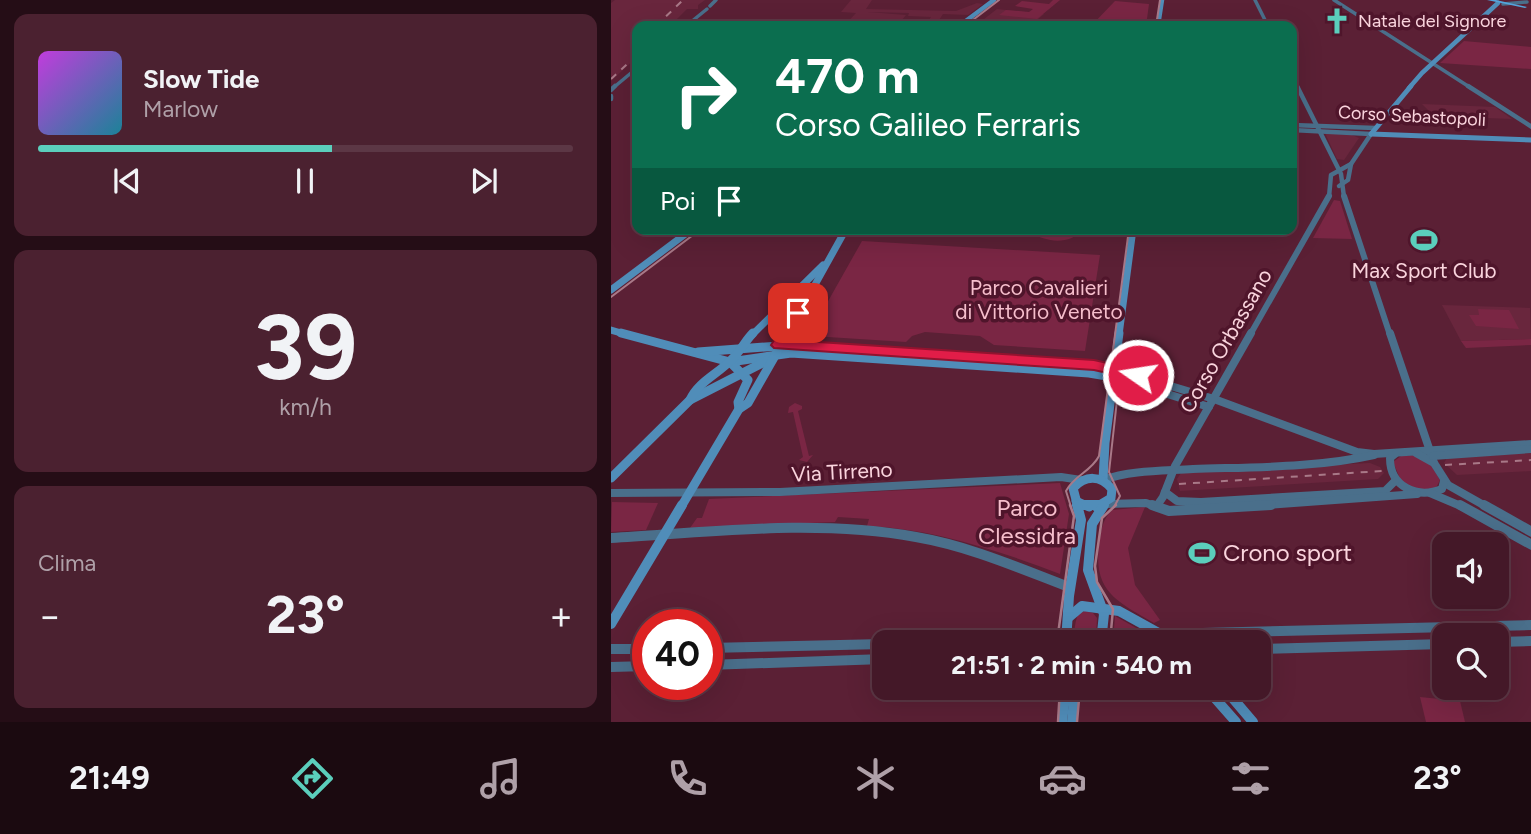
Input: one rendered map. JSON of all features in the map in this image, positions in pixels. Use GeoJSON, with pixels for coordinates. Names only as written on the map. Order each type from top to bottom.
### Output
{"type":"FeatureCollection","features":[{"type":"Feature","properties":{"kind":"main road"},"geometry":{"type":"LineString","coordinates":[[966,21],[994,0]]}},
{"type":"Feature","properties":{"kind":"main road"},"geometry":{"type":"LineString","coordinates":[[1159,21],[1162,0]]}},
{"type":"Feature","properties":{"kind":"main road"},"geometry":{"type":"LineString","coordinates":[[1489,0],[1526,3],[1531,9]]}},
{"type":"Feature","properties":{"kind":"main road"},"geometry":{"type":"LineString","coordinates":[[1509,0],[1518,4],[1526,3]]}},
{"type":"Feature","properties":{"kind":"main road"},"geometry":{"type":"LineString","coordinates":[[1374,131],[1432,63],[1500,2]]}},
{"type":"Feature","properties":{"kind":"main road"},"geometry":{"type":"LineString","coordinates":[[1374,131],[1391,132]]}},
{"type":"Feature","properties":{"kind":"main road","name":"Corso Sebastopoli"},"geometry":{"type":"LineString","coordinates":[[1374,131],[1531,138]]}},
{"type":"Feature","properties":{"kind":"main road"},"geometry":{"type":"LineString","coordinates":[[611,290],[683,235]]}},
{"type":"Feature","properties":{"kind":"main road"},"geometry":{"type":"LineString","coordinates":[[611,624],[739,409],[748,403],[842,235]]}},
{"type":"Feature","properties":{"kind":"main road"},"geometry":{"type":"LineString","coordinates":[[1103,480],[1132,235]]}},
{"type":"Feature","properties":{"kind":"main road"},"geometry":{"type":"LineString","coordinates":[[690,400],[694,392],[730,362],[740,348],[825,264]]}},
{"type":"Feature","properties":{"kind":"main road"},"geometry":{"type":"LineString","coordinates":[[611,330],[730,362],[791,352],[1114,373]]}},
{"type":"Feature","properties":{"kind":"main road"},"geometry":{"type":"LineString","coordinates":[[697,352],[779,345],[1044,361],[1114,373]]}},
{"type":"Feature","properties":{"kind":"main road"},"geometry":{"type":"LineString","coordinates":[[611,478],[690,400],[775,355]]}},
{"type":"Feature","properties":{"kind":"main road"},"geometry":{"type":"LineString","coordinates":[[730,362],[742,372],[748,382],[738,402],[739,409]]}},
{"type":"Feature","properties":{"kind":"main road"},"geometry":{"type":"LineString","coordinates":[[1067,630],[1069,587],[1081,518],[1073,492],[1080,479],[1096,470],[1104,458]]}},
{"type":"Feature","properties":{"kind":"main road"},"geometry":{"type":"LineString","coordinates":[[1080,479],[1103,480],[1112,492],[1111,498],[1092,524],[1088,561],[1088,574],[1105,619],[1103,630]]}},
{"type":"Feature","properties":{"kind":"main road"},"geometry":{"type":"LineString","coordinates":[[1077,501],[1088,507],[1104,505]]}},
{"type":"Feature","properties":{"kind":"main road"},"geometry":{"type":"LineString","coordinates":[[1094,591],[1119,611],[1155,630]]}},
{"type":"Feature","properties":{"kind":"main road"},"geometry":{"type":"LineString","coordinates":[[1068,620],[1073,611],[1082,606],[1119,611]]}},
{"type":"Feature","properties":{"kind":"main road"},"geometry":{"type":"LineString","coordinates":[[1062,722],[1065,700]]}},
{"type":"Feature","properties":{"kind":"main road"},"geometry":{"type":"LineString","coordinates":[[1072,722],[1074,700]]}},
{"type":"Feature","properties":{"kind":"main road"},"geometry":{"type":"LineString","coordinates":[[1216,700],[1236,722]]}},
{"type":"Feature","properties":{"kind":"main road"},"geometry":{"type":"LineString","coordinates":[[1234,700],[1253,722]]}},
{"type":"Feature","properties":{"kind":"street"},"geometry":{"type":"LineString","coordinates":[[690,21],[714,0]]}},
{"type":"Feature","properties":{"kind":"street"},"geometry":{"type":"LineString","coordinates":[[1255,0],[1265,21]]}},
{"type":"Feature","properties":{"kind":"street"},"geometry":{"type":"LineString","coordinates":[[1334,0],[1531,127]]}},
{"type":"Feature","properties":{"kind":"street"},"geometry":{"type":"LineString","coordinates":[[1500,2],[1518,4]]}},
{"type":"Feature","properties":{"kind":"street"},"geometry":{"type":"LineString","coordinates":[[611,93],[632,71]]}},
{"type":"Feature","properties":{"kind":"street"},"geometry":{"type":"LineString","coordinates":[[1297,87],[1338,170],[1338,184]]}},
{"type":"Feature","properties":{"kind":"street","name":"Corso Sebastopoli"},"geometry":{"type":"LineString","coordinates":[[1297,126],[1316,129]]}},
{"type":"Feature","properties":{"kind":"street","name":"Corso Sebastopoli"},"geometry":{"type":"LineString","coordinates":[[1297,130],[1374,131]]}},
{"type":"Feature","properties":{"kind":"street"},"geometry":{"type":"LineString","coordinates":[[1358,130],[1374,131]]}},
{"type":"Feature","properties":{"kind":"street"},"geometry":{"type":"LineString","coordinates":[[1338,184],[1348,179],[1351,164],[1374,131]]}},
{"type":"Feature","properties":{"kind":"street"},"geometry":{"type":"LineString","coordinates":[[1351,164],[1331,175],[1338,184],[1432,456],[1444,481],[1531,532]]}},
{"type":"Feature","properties":{"kind":"street","name":"Corso Orbassano"},"geometry":{"type":"LineString","coordinates":[[1158,501],[1172,471],[1330,193],[1338,184]]}},
{"type":"Feature","properties":{"kind":"street"},"geometry":{"type":"LineString","coordinates":[[1114,373],[1354,451],[1374,454],[1416,451],[1432,456]]}},
{"type":"Feature","properties":{"kind":"street"},"geometry":{"type":"LineString","coordinates":[[1416,451],[1425,436]]}},
{"type":"Feature","properties":{"kind":"street"},"geometry":{"type":"LineString","coordinates":[[1416,451],[1432,456],[1531,446]]}},
{"type":"Feature","properties":{"kind":"street"},"geometry":{"type":"LineString","coordinates":[[1399,453],[1389,460],[1396,480],[1403,488],[1417,494]]}},
{"type":"Feature","properties":{"kind":"street"},"geometry":{"type":"LineString","coordinates":[[1103,480],[1117,475],[1172,471],[1337,463],[1374,454]]}},
{"type":"Feature","properties":{"kind":"street","name":"Via Tirreno"},"geometry":{"type":"LineString","coordinates":[[611,493],[703,494],[840,490],[1061,477],[1080,479]]}},
{"type":"Feature","properties":{"kind":"street"},"geometry":{"type":"LineString","coordinates":[[1104,505],[1385,491],[1396,480]]}},
{"type":"Feature","properties":{"kind":"street"},"geometry":{"type":"LineString","coordinates":[[1158,501],[1169,511],[1383,498],[1430,493],[1442,489],[1444,481]]}},
{"type":"Feature","properties":{"kind":"street"},"geometry":{"type":"LineString","coordinates":[[1430,493],[1458,504],[1531,545]]}},
{"type":"Feature","properties":{"kind":"street"},"geometry":{"type":"LineString","coordinates":[[611,538],[814,527],[895,533],[974,551],[1069,587]]}},
{"type":"Feature","properties":{"kind":"street"},"geometry":{"type":"LineString","coordinates":[[1271,631],[1531,625]]}},
{"type":"Feature","properties":{"kind":"street"},"geometry":{"type":"LineString","coordinates":[[1509,642],[1531,641]]}},
{"type":"Feature","properties":{"kind":"street"},"geometry":{"type":"LineString","coordinates":[[723,648],[872,643]]}},
{"type":"Feature","properties":{"kind":"street"},"geometry":{"type":"LineString","coordinates":[[1271,649],[1432,644]]}},
{"type":"Feature","properties":{"kind":"street"},"geometry":{"type":"LineString","coordinates":[[611,649],[632,649]]}},
{"type":"Feature","properties":{"kind":"street"},"geometry":{"type":"LineString","coordinates":[[723,664],[872,659]]}},
{"type":"Feature","properties":{"kind":"street"},"geometry":{"type":"LineString","coordinates":[[611,667],[632,666]]}},
{"type":"Feature","properties":{"kind":"shaded area"},"geometry":{"type":"Polygon","coordinates":[[[615,0],[705,0],[698,5],[698,9],[687,9],[675,21],[632,21],[632,62],[611,81],[611,3],[615,0]]]}},
{"type":"Feature","properties":{"kind":"shaded area"},"geometry":{"type":"Polygon","coordinates":[[[851,0],[872,0],[866,9],[956,11],[977,3],[983,4],[968,15],[943,14],[938,21],[928,21],[931,17],[908,16],[909,13],[868,12],[906,15],[901,21],[849,21],[856,13],[841,12],[851,0]]]}},
{"type":"Feature","properties":{"kind":"shaded area"},"geometry":{"type":"Polygon","coordinates":[[[997,9],[1044,14],[1036,21],[982,21],[997,9]]]}},
{"type":"Feature","properties":{"kind":"shaded area"},"geometry":{"type":"Polygon","coordinates":[[[1422,104],[1495,107],[1512,119],[1434,116],[1422,104]]]}},
{"type":"Feature","properties":{"kind":"shaded area"},"geometry":{"type":"Polygon","coordinates":[[[1325,133],[1359,138],[1344,160],[1337,159],[1325,133]]]}},
{"type":"Feature","properties":{"kind":"shaded area"},"geometry":{"type":"Polygon","coordinates":[[[1442,305],[1530,308],[1531,339],[1461,341],[1442,305]]]}},
{"type":"Feature","properties":{"kind":"shaded area"},"geometry":{"type":"Polygon","coordinates":[[[1531,453],[1531,471],[1457,475],[1444,463],[1447,458],[1531,453]]]}},
{"type":"Feature","properties":{"kind":"shaded area"},"geometry":{"type":"Polygon","coordinates":[[[1370,463],[1380,467],[1384,473],[1378,479],[1180,491],[1177,479],[1181,473],[1370,463]]]}},
{"type":"Feature","properties":{"kind":"green space"},"geometry":{"type":"Polygon","coordinates":[[[1053,0],[1060,0],[1037,19],[999,15],[1006,10],[1029,12],[1033,9],[1015,6],[1022,1],[1049,4],[1053,0]]]}},
{"type":"Feature","properties":{"kind":"green space"},"geometry":{"type":"Polygon","coordinates":[[[1115,1],[1149,4],[1147,21],[1096,21],[1115,1]]]}},
{"type":"Feature","properties":{"kind":"green space"},"geometry":{"type":"Polygon","coordinates":[[[1464,41],[1531,47],[1531,69],[1440,63],[1464,41]]]}},
{"type":"Feature","properties":{"kind":"green space"},"geometry":{"type":"Polygon","coordinates":[[[1334,200],[1340,201],[1352,239],[1313,238],[1334,200]]]}},
{"type":"Feature","properties":{"kind":"green space"},"geometry":{"type":"Polygon","coordinates":[[[1036,235],[1077,235],[1055,241],[1036,235]]]}},
{"type":"Feature","properties":{"kind":"green space","name":"Parco Cavalieri di Vittorio Veneto"},"geometry":{"type":"Polygon","coordinates":[[[862,241],[1100,255],[1085,351],[994,345],[980,336],[925,332],[912,336],[906,342],[809,335],[862,241]]]}},
{"type":"Feature","properties":{"kind":"green space"},"geometry":{"type":"Polygon","coordinates":[[[1478,309],[1509,310],[1519,329],[1476,326],[1469,315],[1479,315],[1478,309]]]}},
{"type":"Feature","properties":{"kind":"green space"},"geometry":{"type":"Polygon","coordinates":[[[1532,339],[1531,345],[1466,348],[1461,341],[1532,339]]]}},
{"type":"Feature","properties":{"kind":"green space"},"geometry":{"type":"Polygon","coordinates":[[[795,403],[802,406],[798,411],[809,456],[813,455],[807,462],[799,460],[803,457],[793,412],[788,413],[789,407],[795,403]]]}},
{"type":"Feature","properties":{"kind":"green space"},"geometry":{"type":"Polygon","coordinates":[[[1415,455],[1429,462],[1440,480],[1436,488],[1417,490],[1402,483],[1393,462],[1401,456],[1415,455]]]}},
{"type":"Feature","properties":{"kind":"green space","name":"Parco Clessidra"},"geometry":{"type":"Polygon","coordinates":[[[1060,483],[1069,514],[1060,574],[941,536],[867,526],[869,519],[838,517],[835,522],[690,528],[697,518],[702,518],[709,499],[1060,483]]]}},
{"type":"Feature","properties":{"kind":"green space"},"geometry":{"type":"Polygon","coordinates":[[[612,502],[658,503],[646,530],[611,532],[612,502]]]}},
{"type":"Feature","properties":{"kind":"green space"},"geometry":{"type":"Polygon","coordinates":[[[1145,507],[1128,548],[1135,585],[1160,620],[1154,623],[1129,609],[1111,594],[1104,585],[1098,561],[1101,530],[1112,510],[1145,507]]]}},
{"type":"Feature","properties":{"kind":"green space"},"geometry":{"type":"Polygon","coordinates":[[[1085,611],[1093,613],[1097,618],[1096,630],[1075,630],[1078,614],[1085,611]]]}},
{"type":"Feature","properties":{"kind":"green space"},"geometry":{"type":"Polygon","coordinates":[[[1115,616],[1140,630],[1114,630],[1115,616]]]}},
{"type":"Feature","properties":{"kind":"green space"},"geometry":{"type":"Polygon","coordinates":[[[1420,697],[1460,701],[1465,722],[1426,722],[1420,697]]]}},
{"type":"Feature","properties":{"kind":"tram line"},"geometry":{"type":"LineString","coordinates":[[972,21],[999,0]]}},
{"type":"Feature","properties":{"kind":"tram line"},"geometry":{"type":"LineString","coordinates":[[1157,21],[1160,0]]}},
{"type":"Feature","properties":{"kind":"tram line"},"geometry":{"type":"LineString","coordinates":[[611,297],[693,235]]}},
{"type":"Feature","properties":{"kind":"tram line"},"geometry":{"type":"LineString","coordinates":[[1071,507],[1066,491],[1099,456],[1128,235]]}},
{"type":"Feature","properties":{"kind":"tram line"},"geometry":{"type":"LineString","coordinates":[[1114,507],[1120,496],[1109,472],[1117,400]]}},
{"type":"Feature","properties":{"kind":"tram line"},"geometry":{"type":"LineString","coordinates":[[1059,630],[1074,516],[1070,505]]}},
{"type":"Feature","properties":{"kind":"tram line"},"geometry":{"type":"LineString","coordinates":[[1111,630],[1113,609],[1097,582],[1095,566],[1102,518],[1114,507]]}},
{"type":"Feature","properties":{"kind":"tram line"},"geometry":{"type":"LineString","coordinates":[[1058,722],[1059,700]]}},
{"type":"Feature","properties":{"kind":"tram line"},"geometry":{"type":"LineString","coordinates":[[1077,722],[1079,700]]}},
{"type":"Feature","properties":{"kind":"railway"},"geometry":{"type":"LineString","coordinates":[[661,21],[683,0]]}},
{"type":"Feature","properties":{"kind":"railway"},"geometry":{"type":"LineString","coordinates":[[611,79],[632,60]]}},
{"type":"Feature","properties":{"kind":"railway"},"geometry":{"type":"LineString","coordinates":[[1445,465],[1532,460]]}},
{"type":"Feature","properties":{"kind":"railway"},"geometry":{"type":"LineString","coordinates":[[1179,484],[1382,471]]}},
{"type":"Feature","properties":{"kind":"place","name":"Natale del Signore"},"geometry":{"type":"Point","coordinates":[1337,21]}},
{"type":"Feature","properties":{"kind":"place","name":"Max Sport Club"},"geometry":{"type":"Point","coordinates":[1424,240]}},
{"type":"Feature","properties":{"kind":"place","name":"Crono sport"},"geometry":{"type":"Point","coordinates":[1202,553]}},
{"type":"Feature","properties":{"kind":"route"},"geometry":{"type":"LineString","coordinates":[[798,313],[779,345],[1094,365],[1138,375]]}}]}
